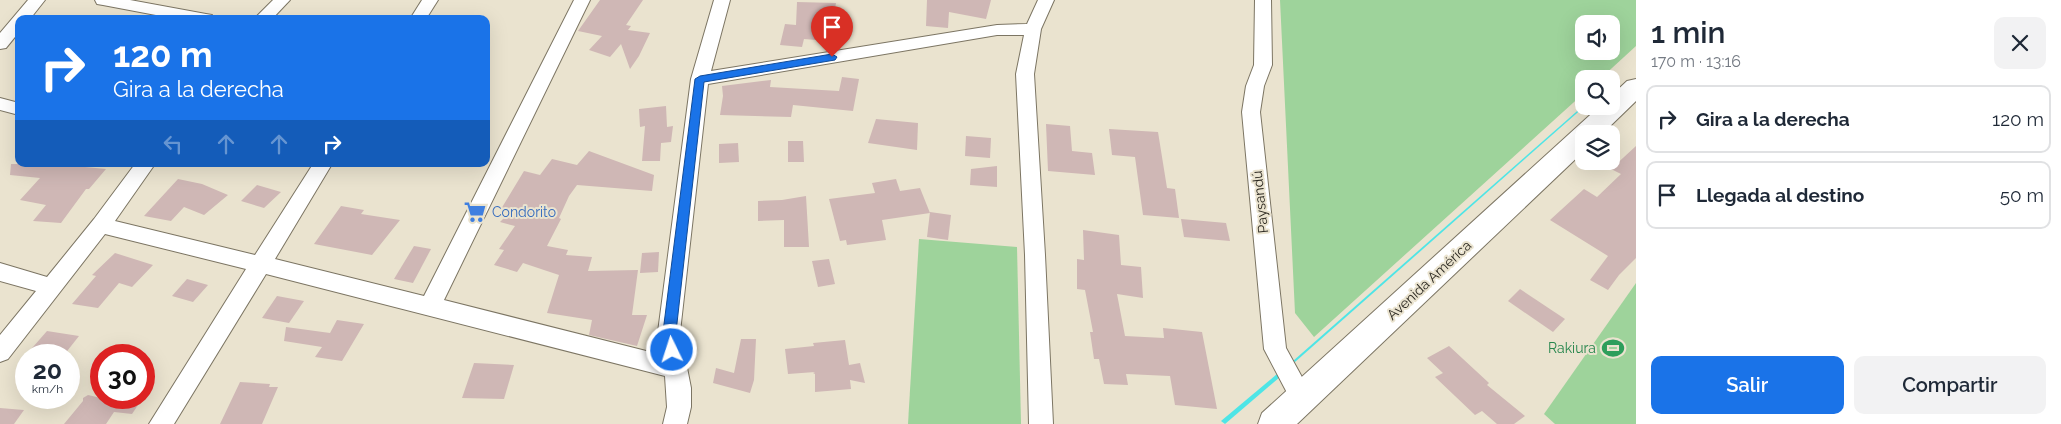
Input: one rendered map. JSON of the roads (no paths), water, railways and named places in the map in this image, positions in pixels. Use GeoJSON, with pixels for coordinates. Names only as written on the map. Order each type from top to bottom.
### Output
{"type":"FeatureCollection","features":[{"type":"Feature","properties":{"kind":"main road","name":"Avenida América"},"geometry":{"type":"LineString","coordinates":[[1596,125],[1636,87]]}},
{"type":"Feature","properties":{"kind":"main road","name":"Avenida América"},"geometry":{"type":"LineString","coordinates":[[1274,424],[1575,144]]}},
{"type":"Feature","properties":{"kind":"street"},"geometry":{"type":"LineString","coordinates":[[24,15],[37,0]]}},
{"type":"Feature","properties":{"kind":"street"},"geometry":{"type":"LineString","coordinates":[[104,0],[185,15]]}},
{"type":"Feature","properties":{"kind":"street"},"geometry":{"type":"LineString","coordinates":[[266,15],[282,0]]}},
{"type":"Feature","properties":{"kind":"street"},"geometry":{"type":"LineString","coordinates":[[421,15],[430,0]]}},
{"type":"Feature","properties":{"kind":"street"},"geometry":{"type":"LineString","coordinates":[[430,306],[582,0]]}},
{"type":"Feature","properties":{"kind":"street"},"geometry":{"type":"LineString","coordinates":[[675,424],[679,407],[679,388],[669,332],[700,79],[722,0]]}},
{"type":"Feature","properties":{"kind":"street"},"geometry":{"type":"LineString","coordinates":[[1041,424],[1035,254],[1025,74],[1033,29],[1046,0]]}},
{"type":"Feature","properties":{"kind":"street","name":"Paysandú"},"geometry":{"type":"LineString","coordinates":[[1262,0],[1263,65],[1251,112],[1253,139],[1275,349],[1302,399]]}},
{"type":"Feature","properties":{"kind":"street"},"geometry":{"type":"LineString","coordinates":[[0,44],[15,26]]}},
{"type":"Feature","properties":{"kind":"street"},"geometry":{"type":"LineString","coordinates":[[700,79],[997,30],[1033,29]]}},
{"type":"Feature","properties":{"kind":"street"},"geometry":{"type":"LineString","coordinates":[[0,104],[15,108]]}},
{"type":"Feature","properties":{"kind":"street"},"geometry":{"type":"LineString","coordinates":[[0,352],[101,225],[143,167]]}},
{"type":"Feature","properties":{"kind":"street"},"geometry":{"type":"LineString","coordinates":[[161,424],[321,167]]}},
{"type":"Feature","properties":{"kind":"street"},"geometry":{"type":"LineString","coordinates":[[101,225],[674,368]]}},
{"type":"Feature","properties":{"kind":"street"},"geometry":{"type":"LineString","coordinates":[[0,272],[51,287]]}},
{"type":"Feature","properties":{"kind":"water"},"geometry":{"type":"Polygon","coordinates":[[[1575,113],[1295,362],[1293,361],[1575,113]]]}},
{"type":"Feature","properties":{"kind":"water"},"geometry":{"type":"Polygon","coordinates":[[[1277,374],[1280,377],[1225,424],[1221,421],[1277,374]]]}},
{"type":"Feature","properties":{"kind":"place","name":"Condorito"},"geometry":{"type":"Point","coordinates":[475,212]}},
{"type":"Feature","properties":{"kind":"place","name":"Rakiura"},"geometry":{"type":"Point","coordinates":[1613,348]}}]}
